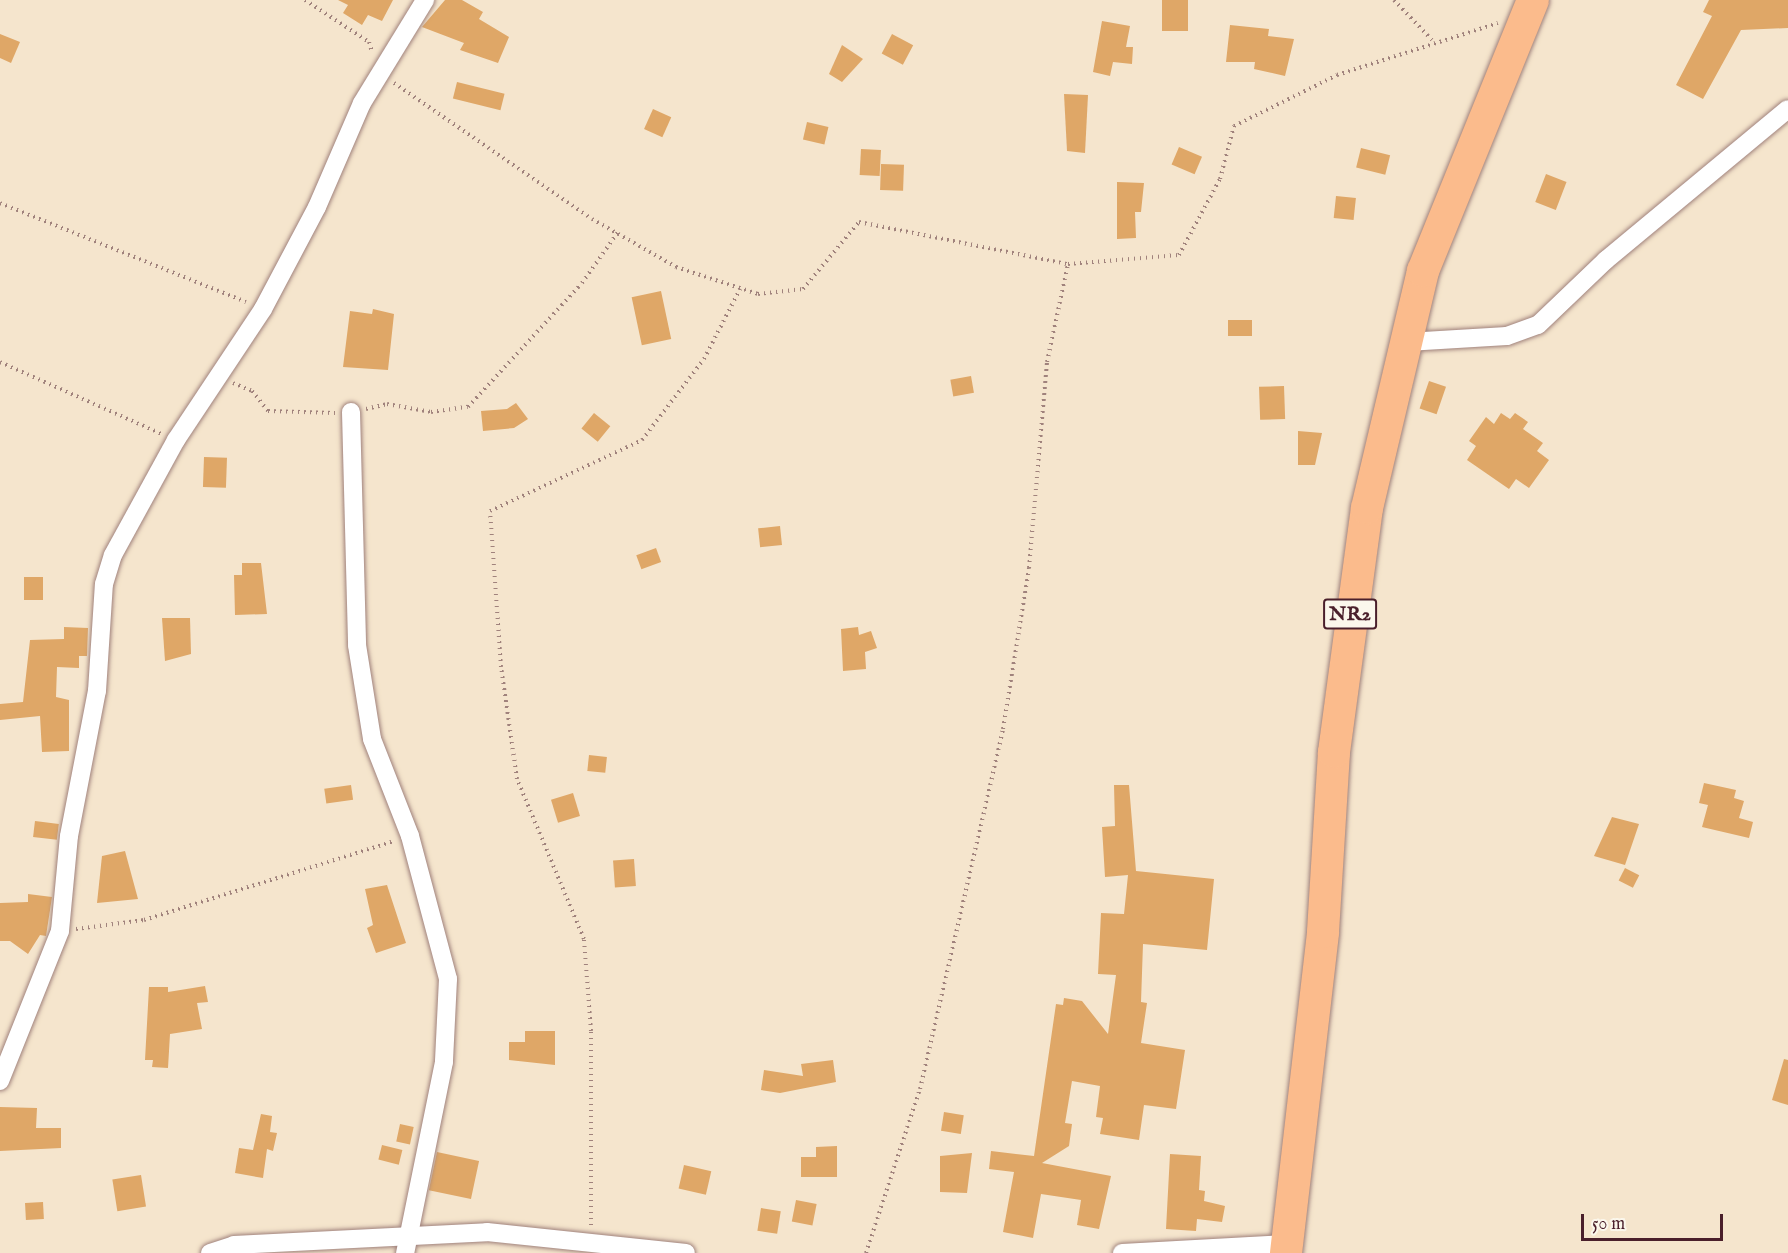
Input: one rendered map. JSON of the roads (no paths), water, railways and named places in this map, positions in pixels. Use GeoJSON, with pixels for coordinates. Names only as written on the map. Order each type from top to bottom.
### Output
{"type":"FeatureCollection","features":[{"type":"Feature","properties":{"kind":"highway","name":"NR2"},"geometry":{"type":"LineString","coordinates":[[1287,1248],[1323,932],[1334,752],[1349,620],[1367,508],[1423,271],[1530,8]]}},
{"type":"Feature","properties":{"kind":"street"},"geometry":{"type":"LineString","coordinates":[[0,1081],[60,931],[69,836],[97,691],[104,584],[129,521],[176,440],[263,309],[379,74],[425,0]]}},
{"type":"Feature","properties":{"kind":"street"},"geometry":{"type":"LineString","coordinates":[[1407,342],[1507,336],[1538,325],[1606,260],[1788,109]]}},
{"type":"Feature","properties":{"kind":"street"},"geometry":{"type":"LineString","coordinates":[[351,412],[357,645],[372,739],[410,836],[448,980],[444,1062],[412,1233],[405,1253]]}},
{"type":"Feature","properties":{"kind":"street"},"geometry":{"type":"LineString","coordinates":[[210,1253],[234,1245],[412,1233],[487,1232],[591,1241],[686,1253]]}},
{"type":"Feature","properties":{"kind":"street"},"geometry":{"type":"LineString","coordinates":[[1122,1253],[1287,1248]]}}]}
